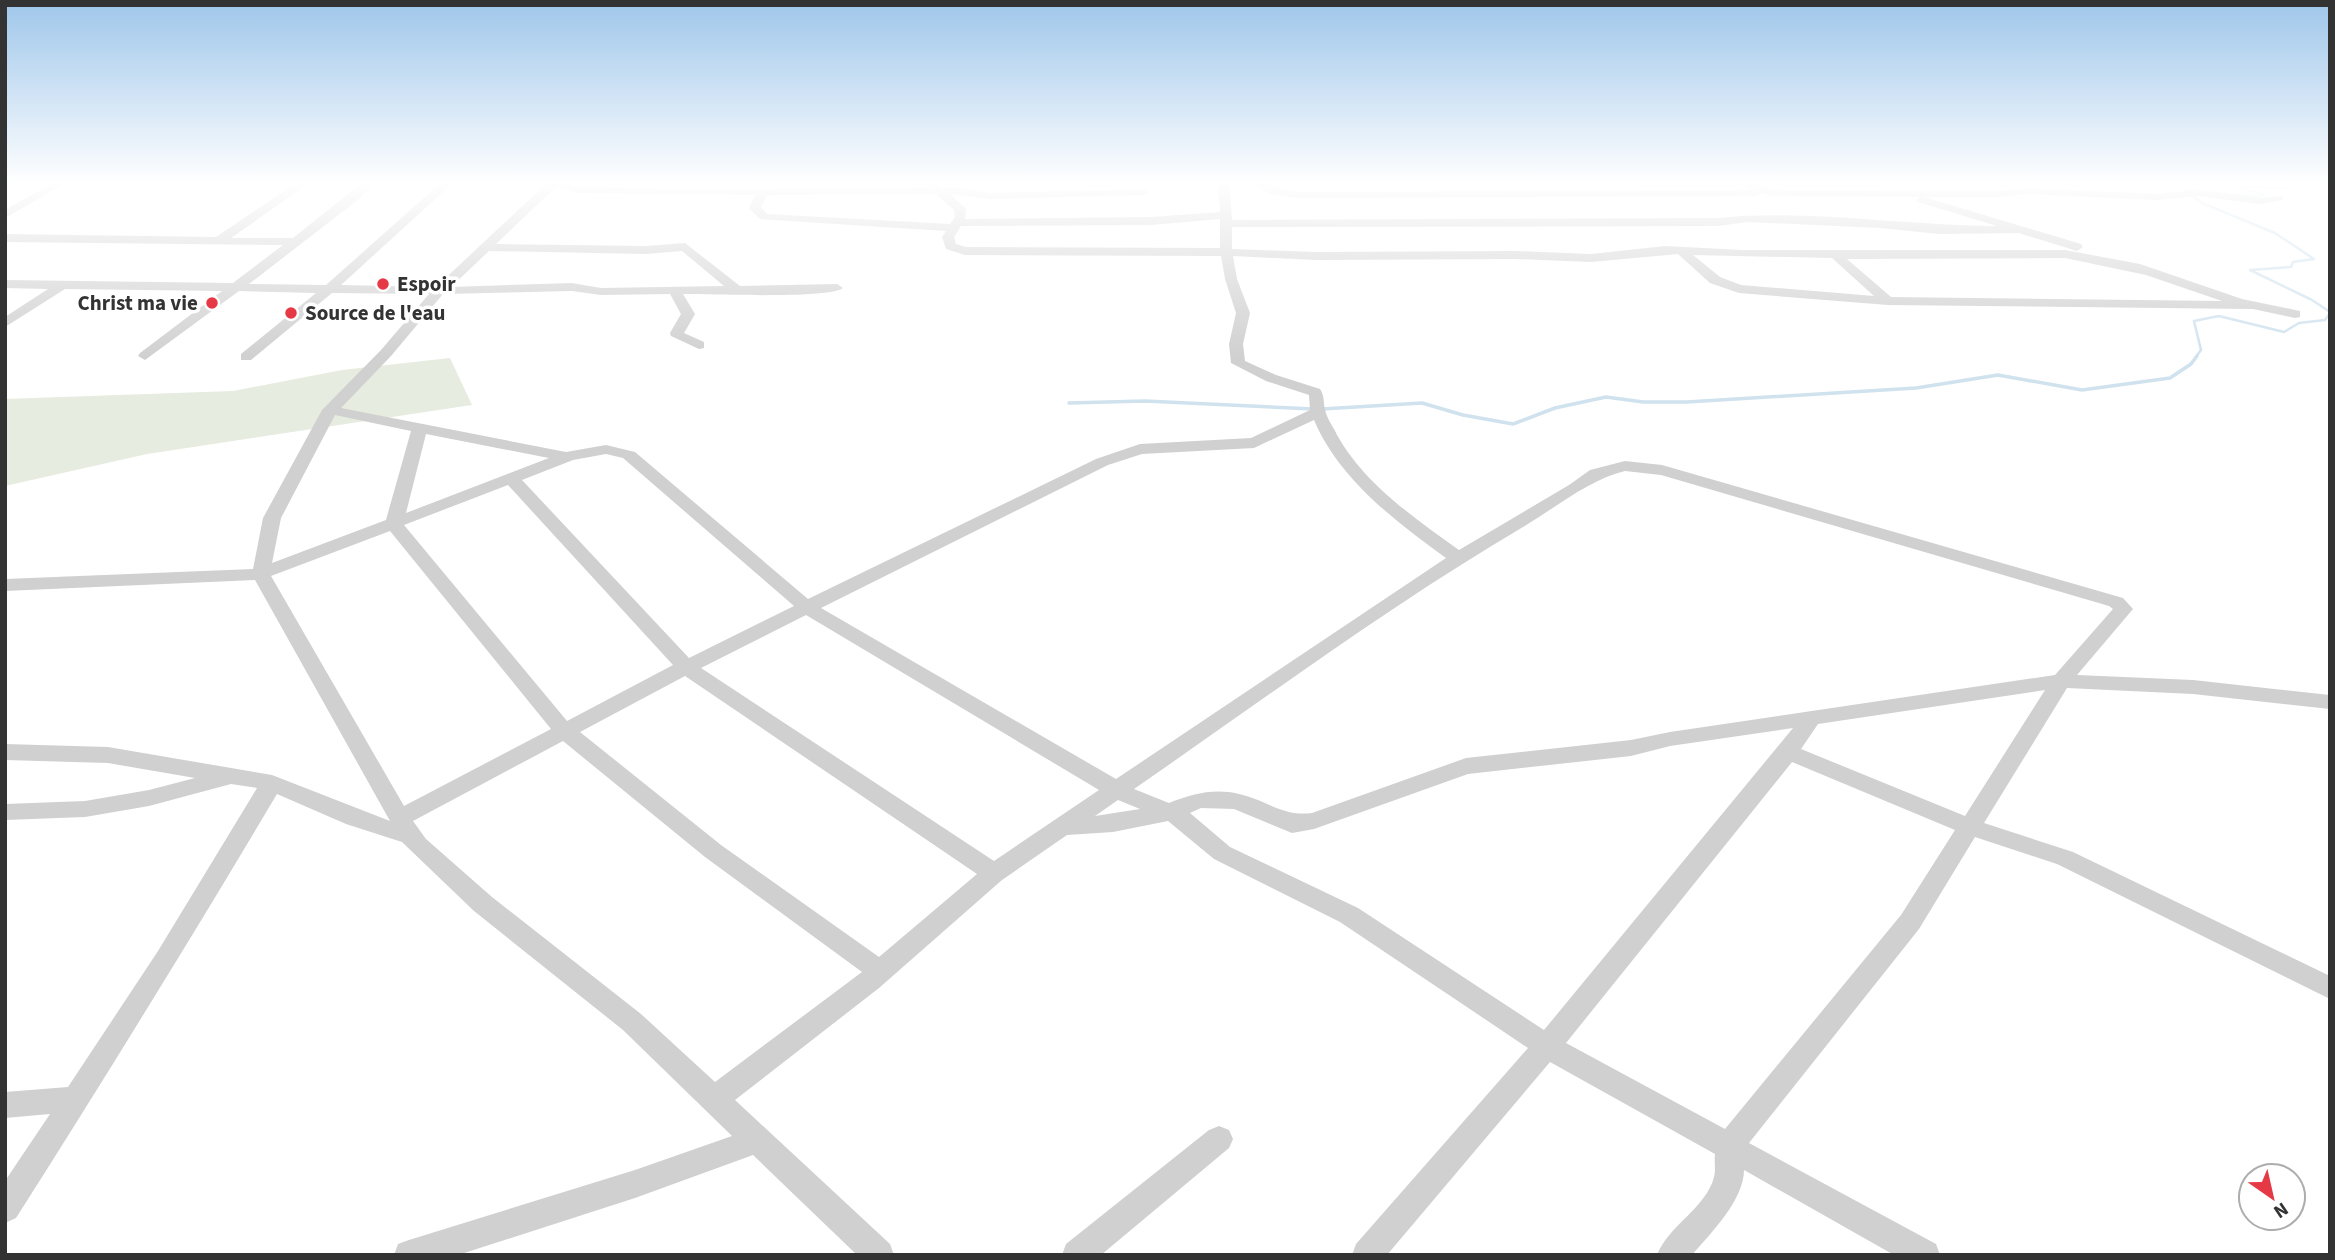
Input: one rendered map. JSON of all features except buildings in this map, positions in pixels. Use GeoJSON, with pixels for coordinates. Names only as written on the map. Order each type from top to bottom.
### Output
{"type":"FeatureCollection","features":[{"type":"Feature","properties":{"kind":"street"},"geometry":{"type":"LineString","coordinates":[[240,240],[294,242]]}},
{"type":"Feature","properties":{"kind":"street"},"geometry":{"type":"LineString","coordinates":[[145,356],[297,240]]}},
{"type":"Feature","properties":{"kind":"street"},"geometry":{"type":"LineString","coordinates":[[246,357],[384,240]]}},
{"type":"Feature","properties":{"kind":"street"},"geometry":{"type":"LineString","coordinates":[[495,240],[440,290],[330,410],[272,518],[261,574],[405,827],[483,904],[632,1022],[879,1255]]}},
{"type":"Feature","properties":{"kind":"street"},"geometry":{"type":"LineString","coordinates":[[949,240],[950,246],[965,251],[1226,252],[1315,256],[1515,255],[1591,258],[1681,251],[1743,254],[2065,254],[2147,271]]}},
{"type":"Feature","properties":{"kind":"street"},"geometry":{"type":"LineString","coordinates":[[1226,240],[1231,279],[1243,313],[1236,344],[1238,363],[1271,378],[1315,392],[1318,412],[1326,430],[1345,459],[1369,487],[1458,558]]}},
{"type":"Feature","properties":{"kind":"street"},"geometry":{"type":"LineString","coordinates":[[2049,240],[2255,305],[2295,314]]}},
{"type":"Feature","properties":{"kind":"street"},"geometry":{"type":"LineString","coordinates":[[487,247],[646,250],[685,247],[738,291]]}},
{"type":"Feature","properties":{"kind":"street"},"geometry":{"type":"LineString","coordinates":[[1681,251],[1715,280],[1728,287],[1888,301],[2255,305]]}},
{"type":"Feature","properties":{"kind":"street"},"geometry":{"type":"LineString","coordinates":[[1834,254],[1888,301]]}},
{"type":"Feature","properties":{"kind":"street"},"geometry":{"type":"LineString","coordinates":[[5,284],[440,290],[572,287],[591,292],[837,288]]}},
{"type":"Feature","properties":{"kind":"street"},"geometry":{"type":"LineString","coordinates":[[5,323],[64,284]]}},
{"type":"Feature","properties":{"kind":"street"},"geometry":{"type":"LineString","coordinates":[[674,291],[688,314],[677,333],[678,336],[699,345]]}},
{"type":"Feature","properties":{"kind":"street"},"geometry":{"type":"LineString","coordinates":[[330,410],[567,457]]}},
{"type":"Feature","properties":{"kind":"street"},"geometry":{"type":"LineString","coordinates":[[5,752],[108,755],[272,783],[354,818],[405,827],[564,731],[686,667],[1005,509],[1126,453],[1156,447],[1255,443],[1318,412]]}},
{"type":"Feature","properties":{"kind":"street"},"geometry":{"type":"LineString","coordinates":[[394,524],[420,426]]}},
{"type":"Feature","properties":{"kind":"street"},"geometry":{"type":"LineString","coordinates":[[5,600],[13,585],[261,574],[567,457],[611,449],[629,455],[807,608],[1118,791],[1179,817],[1222,853],[1349,915],[1547,1046],[1925,1255]]}},
{"type":"Feature","properties":{"kind":"street"},"geometry":{"type":"LineString","coordinates":[[714,1100],[880,971],[994,873],[1458,558],[1575,489],[1596,473],[1625,466],[1662,470],[2116,603],[2124,610],[2061,681],[1910,922],[1763,1101],[1729,1149],[1729,1177],[1717,1203],[1672,1255]]}},
{"type":"Feature","properties":{"kind":"street"},"geometry":{"type":"LineString","coordinates":[[511,478],[686,667],[994,873]]}},
{"type":"Feature","properties":{"kind":"street"},"geometry":{"type":"LineString","coordinates":[[394,524],[564,731],[712,850],[880,971]]}},
{"type":"Feature","properties":{"kind":"street"},"geometry":{"type":"LineString","coordinates":[[1061,828],[1113,823],[1165,813],[1200,800],[1236,801],[1292,824],[1314,821],[1466,766],[1631,748],[1670,739],[2061,681],[2193,687],[2330,702]]}},
{"type":"Feature","properties":{"kind":"street"},"geometry":{"type":"LineString","coordinates":[[1367,1255],[1547,1046],[1788,752],[1811,718]]}},
{"type":"Feature","properties":{"kind":"street"},"geometry":{"type":"LineString","coordinates":[[1788,752],[1970,827],[2065,858],[2330,988]]}},
{"type":"Feature","properties":{"kind":"street"},"geometry":{"type":"LineString","coordinates":[[5,812],[85,809],[149,798],[231,776]]}},
{"type":"Feature","properties":{"kind":"street"},"geometry":{"type":"LineString","coordinates":[[5,1208],[167,958],[272,783]]}},
{"type":"Feature","properties":{"kind":"street"},"geometry":{"type":"LineString","coordinates":[[5,1104],[76,1099]]}},
{"type":"Feature","properties":{"kind":"street"},"geometry":{"type":"LineString","coordinates":[[1077,1255],[1219,1139]]}},
{"type":"Feature","properties":{"kind":"street"},"geometry":{"type":"LineString","coordinates":[[409,1255],[635,1184],[758,1140]]}},
{"type":"Feature","properties":{"kind":"shaded area"},"geometry":{"type":"Polygon","coordinates":[[[450,358],[472,405],[147,454],[5,486],[5,399],[233,391],[342,370],[450,358]]]}},
{"type":"Feature","properties":{"kind":"waterway"},"geometry":{"type":"LineString","coordinates":[[2285,240],[2314,259],[2293,262],[2291,267],[2250,270],[2312,300],[2330,312]]}},
{"type":"Feature","properties":{"kind":"waterway"},"geometry":{"type":"LineString","coordinates":[[2195,358],[2201,350],[2194,321],[2219,316],[2284,332],[2299,323],[2325,320],[2330,313]]}},
{"type":"Feature","properties":{"kind":"waterway"},"geometry":{"type":"LineString","coordinates":[[1322,409],[1422,403],[1463,415],[1513,424],[1555,408],[1606,397],[1643,402],[1687,402],[1916,388],[1998,375],[2082,390],[2170,378],[2191,364],[2197,356]]}},
{"type":"Feature","properties":{"kind":"waterway"},"geometry":{"type":"LineString","coordinates":[[1069,403],[1145,401],[1313,409]]}},
{"type":"Feature","properties":{"kind":"place","name":"Espoir"},"geometry":{"type":"Point","coordinates":[383,284]}},
{"type":"Feature","properties":{"kind":"place","name":"Christ ma vie"},"geometry":{"type":"Point","coordinates":[212,303]}},
{"type":"Feature","properties":{"kind":"place","name":"Source de l'eau"},"geometry":{"type":"Point","coordinates":[291,313]}}]}
